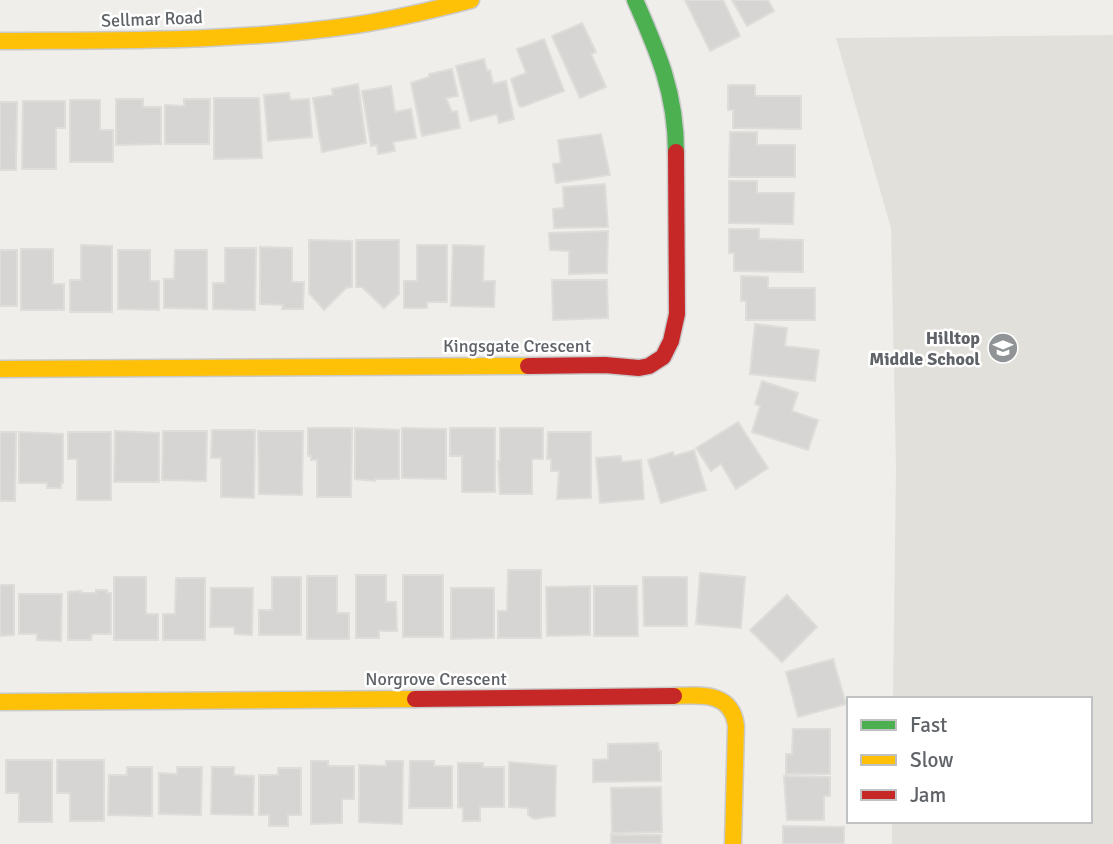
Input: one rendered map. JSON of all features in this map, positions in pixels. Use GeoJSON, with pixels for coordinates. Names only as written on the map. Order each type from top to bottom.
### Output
{"type":"FeatureCollection","features":[{"type":"Feature","properties":{"kind":"street","name":"Sellmar Road"},"geometry":{"type":"LineString","coordinates":[[0,41],[150,39],[290,32],[369,22],[471,0]]}},
{"type":"Feature","properties":{"kind":"street","name":"Kingsgate Crescent"},"geometry":{"type":"LineString","coordinates":[[0,369],[592,365],[642,368],[657,362],[668,351],[674,337],[677,314],[676,127],[674,98],[667,72],[635,0]]}},
{"type":"Feature","properties":{"kind":"street","name":"Norgrove Crescent"},"geometry":{"type":"LineString","coordinates":[[0,702],[719,698],[729,705],[736,726],[733,844]]}},
{"type":"Feature","properties":{"kind":"shaded area","name":"Hilltop Middle School"},"geometry":{"type":"Polygon","coordinates":[[[1113,35],[1113,844],[892,844],[892,823],[1092,823],[1092,697],[893,697],[896,467],[891,228],[836,38],[1113,35]]]}},
{"type":"Feature","properties":{"kind":"building"},"geometry":{"type":"Polygon","coordinates":[[[685,0],[723,0],[740,36],[710,51],[685,0]]]}},
{"type":"Feature","properties":{"kind":"building"},"geometry":{"type":"Polygon","coordinates":[[[732,0],[768,0],[774,11],[747,26],[732,0]]]}},
{"type":"Feature","properties":{"kind":"building"},"geometry":{"type":"Polygon","coordinates":[[[582,23],[596,52],[591,54],[606,87],[580,98],[552,36],[582,23]]]}},
{"type":"Feature","properties":{"kind":"building"},"geometry":{"type":"Polygon","coordinates":[[[544,39],[564,91],[519,106],[511,79],[526,73],[517,49],[544,39]]]}},
{"type":"Feature","properties":{"kind":"building"},"geometry":{"type":"Polygon","coordinates":[[[484,59],[493,84],[506,81],[514,119],[499,123],[497,114],[470,121],[456,66],[484,59]]]}},
{"type":"Feature","properties":{"kind":"building"},"geometry":{"type":"Polygon","coordinates":[[[452,69],[458,96],[446,98],[452,112],[457,111],[460,128],[422,136],[411,83],[429,77],[429,74],[452,69]]]}},
{"type":"Feature","properties":{"kind":"building"},"geometry":{"type":"Polygon","coordinates":[[[358,84],[366,143],[322,152],[313,98],[333,95],[332,89],[358,84]]]}},
{"type":"Feature","properties":{"kind":"building"},"geometry":{"type":"Polygon","coordinates":[[[728,85],[755,85],[755,96],[801,96],[801,129],[733,128],[733,110],[728,110],[728,85]]]}},
{"type":"Feature","properties":{"kind":"building"},"geometry":{"type":"Polygon","coordinates":[[[391,86],[395,112],[411,109],[416,138],[393,142],[395,151],[378,154],[377,145],[371,146],[362,91],[391,86]]]}},
{"type":"Feature","properties":{"kind":"building"},"geometry":{"type":"Polygon","coordinates":[[[289,93],[290,100],[309,99],[312,137],[268,141],[264,95],[289,93]]]}},
{"type":"Feature","properties":{"kind":"building"},"geometry":{"type":"Polygon","coordinates":[[[214,98],[259,98],[262,158],[214,159],[214,98]]]}},
{"type":"Feature","properties":{"kind":"building"},"geometry":{"type":"Polygon","coordinates":[[[116,99],[143,99],[143,107],[161,107],[161,144],[116,145],[116,99]]]}},
{"type":"Feature","properties":{"kind":"building"},"geometry":{"type":"Polygon","coordinates":[[[184,99],[210,99],[209,144],[165,144],[165,105],[184,106],[184,99]]]}},
{"type":"Feature","properties":{"kind":"building"},"geometry":{"type":"Polygon","coordinates":[[[70,100],[100,100],[100,130],[113,130],[113,162],[70,162],[70,100]]]}},
{"type":"Feature","properties":{"kind":"building"},"geometry":{"type":"Polygon","coordinates":[[[23,101],[65,101],[65,128],[56,128],[56,169],[22,169],[23,101]]]}},
{"type":"Feature","properties":{"kind":"building"},"geometry":{"type":"Polygon","coordinates":[[[0,102],[17,102],[16,170],[0,170],[0,102]]]}},
{"type":"Feature","properties":{"kind":"building"},"geometry":{"type":"Polygon","coordinates":[[[730,132],[757,132],[757,145],[795,145],[795,177],[729,177],[730,132]]]}},
{"type":"Feature","properties":{"kind":"building"},"geometry":{"type":"Polygon","coordinates":[[[601,134],[610,175],[556,183],[553,164],[561,163],[558,140],[601,134]]]}},
{"type":"Feature","properties":{"kind":"building"},"geometry":{"type":"Polygon","coordinates":[[[729,181],[757,181],[757,193],[794,193],[793,224],[729,223],[729,181]]]}},
{"type":"Feature","properties":{"kind":"building"},"geometry":{"type":"Polygon","coordinates":[[[605,184],[608,227],[554,228],[553,209],[564,208],[563,187],[605,184]]]}},
{"type":"Feature","properties":{"kind":"building"},"geometry":{"type":"Polygon","coordinates":[[[729,229],[759,229],[759,239],[803,240],[803,272],[734,271],[734,253],[729,253],[729,229]]]}},
{"type":"Feature","properties":{"kind":"building"},"geometry":{"type":"Polygon","coordinates":[[[608,231],[607,273],[569,274],[569,251],[550,250],[549,233],[608,231]]]}},
{"type":"Feature","properties":{"kind":"building"},"geometry":{"type":"Polygon","coordinates":[[[309,240],[352,241],[352,287],[346,288],[324,310],[309,293],[309,240]]]}},
{"type":"Feature","properties":{"kind":"building"},"geometry":{"type":"Polygon","coordinates":[[[356,240],[399,240],[399,294],[384,308],[362,287],[356,287],[356,240]]]}},
{"type":"Feature","properties":{"kind":"building"},"geometry":{"type":"Polygon","coordinates":[[[81,245],[112,246],[112,312],[70,312],[70,280],[81,280],[81,245]]]}},
{"type":"Feature","properties":{"kind":"building"},"geometry":{"type":"Polygon","coordinates":[[[417,245],[447,245],[447,302],[427,302],[427,308],[404,308],[404,281],[417,281],[417,245]]]}},
{"type":"Feature","properties":{"kind":"building"},"geometry":{"type":"Polygon","coordinates":[[[453,245],[484,246],[483,281],[495,281],[494,307],[451,306],[453,245]]]}},
{"type":"Feature","properties":{"kind":"building"},"geometry":{"type":"Polygon","coordinates":[[[260,247],[292,248],[292,282],[304,282],[303,309],[282,309],[283,305],[260,304],[260,247]]]}},
{"type":"Feature","properties":{"kind":"building"},"geometry":{"type":"Polygon","coordinates":[[[225,248],[256,248],[255,310],[213,309],[213,283],[225,283],[225,248]]]}},
{"type":"Feature","properties":{"kind":"building"},"geometry":{"type":"Polygon","coordinates":[[[21,249],[53,249],[53,284],[64,284],[64,310],[21,310],[21,249]]]}},
{"type":"Feature","properties":{"kind":"building"},"geometry":{"type":"Polygon","coordinates":[[[0,250],[17,250],[17,306],[0,306],[0,250]]]}},
{"type":"Feature","properties":{"kind":"building"},"geometry":{"type":"Polygon","coordinates":[[[118,250],[150,250],[150,281],[159,281],[159,310],[118,309],[118,250]]]}},
{"type":"Feature","properties":{"kind":"building"},"geometry":{"type":"Polygon","coordinates":[[[175,250],[207,250],[207,309],[164,308],[164,279],[174,279],[175,250]]]}},
{"type":"Feature","properties":{"kind":"building"},"geometry":{"type":"Polygon","coordinates":[[[741,276],[768,277],[768,288],[815,288],[815,320],[746,320],[746,301],[741,301],[741,276]]]}},
{"type":"Feature","properties":{"kind":"building"},"geometry":{"type":"Polygon","coordinates":[[[552,280],[607,280],[608,318],[553,320],[552,280]]]}},
{"type":"Feature","properties":{"kind":"building"},"geometry":{"type":"Polygon","coordinates":[[[755,324],[787,328],[785,346],[819,350],[815,381],[750,374],[755,324]]]}},
{"type":"Feature","properties":{"kind":"building"},"geometry":{"type":"Polygon","coordinates":[[[762,381],[798,393],[792,411],[818,420],[808,450],[752,432],[760,406],[755,404],[762,381]]]}},
{"type":"Feature","properties":{"kind":"building"},"geometry":{"type":"Polygon","coordinates":[[[738,422],[768,468],[736,489],[721,464],[711,471],[696,448],[738,422]]]}},
{"type":"Feature","properties":{"kind":"building"},"geometry":{"type":"Polygon","coordinates":[[[308,428],[352,428],[351,497],[317,497],[317,460],[311,460],[311,456],[308,456],[308,428]]]}},
{"type":"Feature","properties":{"kind":"building"},"geometry":{"type":"Polygon","coordinates":[[[355,428],[399,430],[399,479],[355,479],[355,428]]]}},
{"type":"Feature","properties":{"kind":"building"},"geometry":{"type":"Polygon","coordinates":[[[402,428],[446,429],[446,479],[402,478],[402,428]]]}},
{"type":"Feature","properties":{"kind":"building"},"geometry":{"type":"Polygon","coordinates":[[[450,428],[495,428],[495,492],[462,492],[462,456],[450,456],[450,428]]]}},
{"type":"Feature","properties":{"kind":"building"},"geometry":{"type":"Polygon","coordinates":[[[500,428],[543,428],[543,459],[532,459],[532,494],[500,494],[500,428]]]}},
{"type":"Feature","properties":{"kind":"building"},"geometry":{"type":"Polygon","coordinates":[[[212,430],[255,430],[254,498],[221,497],[221,458],[211,458],[212,430]]]}},
{"type":"Feature","properties":{"kind":"building"},"geometry":{"type":"Polygon","coordinates":[[[115,431],[159,433],[159,482],[114,482],[115,431]]]}},
{"type":"Feature","properties":{"kind":"building"},"geometry":{"type":"Polygon","coordinates":[[[163,431],[207,431],[206,481],[162,480],[163,431]]]}},
{"type":"Feature","properties":{"kind":"building"},"geometry":{"type":"Polygon","coordinates":[[[258,431],[303,431],[302,495],[259,494],[258,431]]]}},
{"type":"Feature","properties":{"kind":"building"},"geometry":{"type":"Polygon","coordinates":[[[0,432],[16,432],[15,501],[0,501],[0,432]]]}},
{"type":"Feature","properties":{"kind":"building"},"geometry":{"type":"Polygon","coordinates":[[[19,432],[63,434],[61,488],[47,488],[47,483],[19,483],[19,432]]]}},
{"type":"Feature","properties":{"kind":"building"},"geometry":{"type":"Polygon","coordinates":[[[68,432],[111,432],[111,500],[77,500],[77,459],[68,459],[68,432]]]}},
{"type":"Feature","properties":{"kind":"building"},"geometry":{"type":"Polygon","coordinates":[[[548,432],[591,432],[591,498],[557,499],[559,471],[551,471],[551,459],[547,459],[548,432]]]}},
{"type":"Feature","properties":{"kind":"building"},"geometry":{"type":"Polygon","coordinates":[[[694,450],[706,490],[661,503],[648,460],[673,452],[674,456],[694,450]]]}},
{"type":"Feature","properties":{"kind":"building"},"geometry":{"type":"Polygon","coordinates":[[[621,456],[622,462],[641,460],[644,499],[600,503],[596,458],[621,456]]]}},
{"type":"Feature","properties":{"kind":"building"},"geometry":{"type":"Polygon","coordinates":[[[508,570],[541,570],[541,638],[498,638],[498,611],[507,611],[508,570]]]}},
{"type":"Feature","properties":{"kind":"building"},"geometry":{"type":"Polygon","coordinates":[[[700,573],[745,577],[741,628],[696,624],[700,573]]]}},
{"type":"Feature","properties":{"kind":"building"},"geometry":{"type":"Polygon","coordinates":[[[356,575],[386,575],[386,602],[396,602],[397,631],[379,631],[379,638],[356,638],[356,575]]]}},
{"type":"Feature","properties":{"kind":"building"},"geometry":{"type":"Polygon","coordinates":[[[403,575],[443,575],[443,637],[403,637],[403,575]]]}},
{"type":"Feature","properties":{"kind":"building"},"geometry":{"type":"Polygon","coordinates":[[[307,576],[337,576],[337,613],[349,613],[349,639],[307,639],[307,576]]]}},
{"type":"Feature","properties":{"kind":"building"},"geometry":{"type":"Polygon","coordinates":[[[114,577],[146,577],[146,614],[158,614],[158,640],[114,640],[114,577]]]}},
{"type":"Feature","properties":{"kind":"building"},"geometry":{"type":"Polygon","coordinates":[[[272,577],[301,577],[301,635],[259,635],[259,610],[272,610],[272,577]]]}},
{"type":"Feature","properties":{"kind":"building"},"geometry":{"type":"Polygon","coordinates":[[[643,577],[687,577],[687,626],[644,626],[643,577]]]}},
{"type":"Feature","properties":{"kind":"building"},"geometry":{"type":"Polygon","coordinates":[[[176,578],[205,578],[205,640],[163,640],[163,614],[175,614],[176,578]]]}},
{"type":"Feature","properties":{"kind":"building"},"geometry":{"type":"Polygon","coordinates":[[[0,585],[14,585],[14,635],[0,636],[0,585]]]}},
{"type":"Feature","properties":{"kind":"building"},"geometry":{"type":"Polygon","coordinates":[[[590,586],[590,635],[547,636],[546,587],[590,586]]]}},
{"type":"Feature","properties":{"kind":"building"},"geometry":{"type":"Polygon","coordinates":[[[594,586],[637,586],[638,636],[594,636],[594,586]]]}},
{"type":"Feature","properties":{"kind":"building"},"geometry":{"type":"Polygon","coordinates":[[[211,588],[253,588],[252,635],[235,634],[234,627],[210,627],[211,588]]]}},
{"type":"Feature","properties":{"kind":"building"},"geometry":{"type":"Polygon","coordinates":[[[451,588],[494,588],[494,638],[451,639],[451,588]]]}},
{"type":"Feature","properties":{"kind":"building"},"geometry":{"type":"Polygon","coordinates":[[[96,590],[107,590],[107,593],[111,593],[111,634],[92,634],[91,640],[68,640],[68,592],[96,593],[96,590]]]}},
{"type":"Feature","properties":{"kind":"building"},"geometry":{"type":"Polygon","coordinates":[[[19,594],[62,594],[61,641],[37,640],[37,634],[19,634],[19,594]]]}},
{"type":"Feature","properties":{"kind":"building"},"geometry":{"type":"Polygon","coordinates":[[[787,595],[817,627],[782,662],[750,630],[787,595]]]}},
{"type":"Feature","properties":{"kind":"building"},"geometry":{"type":"Polygon","coordinates":[[[833,659],[846,704],[798,717],[786,672],[833,659]]]}},
{"type":"Feature","properties":{"kind":"building"},"geometry":{"type":"Polygon","coordinates":[[[793,729],[830,729],[830,774],[786,774],[786,754],[792,754],[793,729]]]}},
{"type":"Feature","properties":{"kind":"building"},"geometry":{"type":"Polygon","coordinates":[[[658,743],[661,751],[661,781],[593,782],[593,760],[608,759],[608,744],[658,743]]]}},
{"type":"Feature","properties":{"kind":"building"},"geometry":{"type":"Polygon","coordinates":[[[6,760],[52,760],[52,822],[19,822],[19,793],[6,793],[6,760]]]}},
{"type":"Feature","properties":{"kind":"building"},"geometry":{"type":"Polygon","coordinates":[[[57,760],[104,760],[104,821],[70,821],[70,793],[57,793],[57,760]]]}},
{"type":"Feature","properties":{"kind":"building"},"geometry":{"type":"Polygon","coordinates":[[[311,761],[328,761],[328,766],[354,766],[354,799],[342,799],[342,823],[311,824],[311,761]]]}},
{"type":"Feature","properties":{"kind":"building"},"geometry":{"type":"Polygon","coordinates":[[[386,761],[403,761],[402,824],[359,822],[359,765],[386,766],[386,761]]]}},
{"type":"Feature","properties":{"kind":"building"},"geometry":{"type":"Polygon","coordinates":[[[410,761],[434,761],[434,766],[452,766],[452,808],[409,808],[410,761]]]}},
{"type":"Feature","properties":{"kind":"building"},"geometry":{"type":"Polygon","coordinates":[[[509,762],[556,766],[555,816],[534,819],[528,815],[528,808],[509,807],[509,762]]]}},
{"type":"Feature","properties":{"kind":"building"},"geometry":{"type":"Polygon","coordinates":[[[458,763],[483,763],[483,767],[504,767],[504,807],[480,807],[480,821],[463,821],[463,808],[458,807],[458,763]]]}},
{"type":"Feature","properties":{"kind":"building"},"geometry":{"type":"Polygon","coordinates":[[[127,767],[152,767],[152,816],[108,815],[109,775],[127,775],[127,767]]]}},
{"type":"Feature","properties":{"kind":"building"},"geometry":{"type":"Polygon","coordinates":[[[177,767],[202,767],[201,815],[159,814],[159,773],[177,774],[177,767]]]}},
{"type":"Feature","properties":{"kind":"building"},"geometry":{"type":"Polygon","coordinates":[[[212,767],[234,767],[234,775],[254,776],[253,815],[211,814],[212,767]]]}},
{"type":"Feature","properties":{"kind":"building"},"geometry":{"type":"Polygon","coordinates":[[[278,768],[301,768],[301,815],[288,815],[288,826],[269,826],[269,815],[259,815],[259,775],[278,775],[278,768]]]}},
{"type":"Feature","properties":{"kind":"building"},"geometry":{"type":"Polygon","coordinates":[[[784,776],[830,777],[830,796],[824,796],[824,820],[787,820],[784,776]]]}},
{"type":"Feature","properties":{"kind":"building"},"geometry":{"type":"Polygon","coordinates":[[[661,787],[662,832],[612,833],[611,788],[661,787]]]}},
{"type":"Feature","properties":{"kind":"building"},"geometry":{"type":"Polygon","coordinates":[[[783,826],[844,827],[844,844],[783,844],[783,826]]]}},
{"type":"Feature","properties":{"kind":"building"},"geometry":{"type":"Polygon","coordinates":[[[611,835],[661,835],[661,844],[611,844],[611,835]]]}},
{"type":"Feature","properties":{"kind":"traffic: fast"},"geometry":{"type":"LineString","coordinates":[[635,0],[664,73],[673,111],[676,152]]}},
{"type":"Feature","properties":{"kind":"traffic: slow"},"geometry":{"type":"LineString","coordinates":[[0,41],[268,35],[371,23],[471,0]]}},
{"type":"Feature","properties":{"kind":"traffic: slow"},"geometry":{"type":"LineString","coordinates":[[0,369],[528,366]]}},
{"type":"Feature","properties":{"kind":"traffic: slow"},"geometry":{"type":"LineString","coordinates":[[674,696],[714,698],[729,707],[733,715],[736,726],[733,844]]}},
{"type":"Feature","properties":{"kind":"traffic: slow"},"geometry":{"type":"LineString","coordinates":[[0,702],[415,699]]}},
{"type":"Feature","properties":{"kind":"traffic: jam"},"geometry":{"type":"LineString","coordinates":[[528,366],[605,365],[639,368],[649,366],[663,357],[671,341],[677,314],[676,152]]}},
{"type":"Feature","properties":{"kind":"traffic: jam"},"geometry":{"type":"LineString","coordinates":[[415,699],[674,696]]}},
{"type":"Feature","properties":{"kind":"place","name":"Hilltop Middle School"},"geometry":{"type":"Point","coordinates":[1003,348]}}]}
